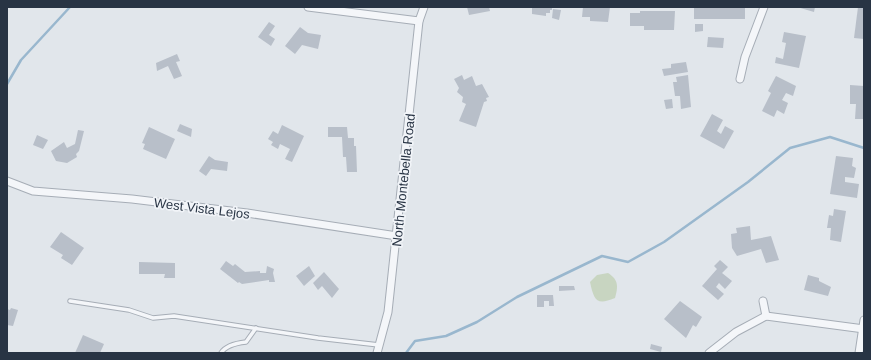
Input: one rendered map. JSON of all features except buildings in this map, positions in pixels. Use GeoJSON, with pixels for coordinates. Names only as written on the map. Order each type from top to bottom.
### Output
{"type":"FeatureCollection","features":[{"type":"Feature","properties":{"kind":"street"},"geometry":{"type":"LineString","coordinates":[[308,7],[419,21]]}},
{"type":"Feature","properties":{"kind":"street","name":"North Montebella Road"},"geometry":{"type":"LineString","coordinates":[[377,353],[388,312],[419,21],[424,7]]}},
{"type":"Feature","properties":{"kind":"street"},"geometry":{"type":"LineString","coordinates":[[740,79],[745,58],[764,7]]}},
{"type":"Feature","properties":{"kind":"street","name":"West Vista Lejos"},"geometry":{"type":"LineString","coordinates":[[7,181],[33,191],[132,199],[232,211],[397,236]]}},
{"type":"Feature","properties":{"kind":"street"},"geometry":{"type":"LineString","coordinates":[[763,301],[766,316]]}},
{"type":"Feature","properties":{"kind":"street"},"geometry":{"type":"LineString","coordinates":[[709,353],[736,332],[766,316],[863,329]]}},
{"type":"Feature","properties":{"kind":"street"},"geometry":{"type":"LineString","coordinates":[[859,353],[864,320]]}},
{"type":"Feature","properties":{"kind":"lane"},"geometry":{"type":"LineString","coordinates":[[70,301],[128,310],[153,318],[174,316],[315,338],[379,345]]}},
{"type":"Feature","properties":{"kind":"lane"},"geometry":{"type":"LineString","coordinates":[[221,353],[224,349],[236,343],[246,342],[256,328]]}},
{"type":"Feature","properties":{"kind":"green space"},"geometry":{"type":"Polygon","coordinates":[[[608,273],[614,278],[617,284],[615,298],[604,301],[597,300],[590,282],[597,275],[608,273]]]}},
{"type":"Feature","properties":{"kind":"waterway"},"geometry":{"type":"LineString","coordinates":[[7,84],[21,60],[70,7]]}},
{"type":"Feature","properties":{"kind":"waterway"},"geometry":{"type":"LineString","coordinates":[[406,353],[415,341],[446,336],[477,322],[517,297],[602,256],[628,262],[664,242],[748,182],[790,148],[830,137],[864,148]]}}]}
